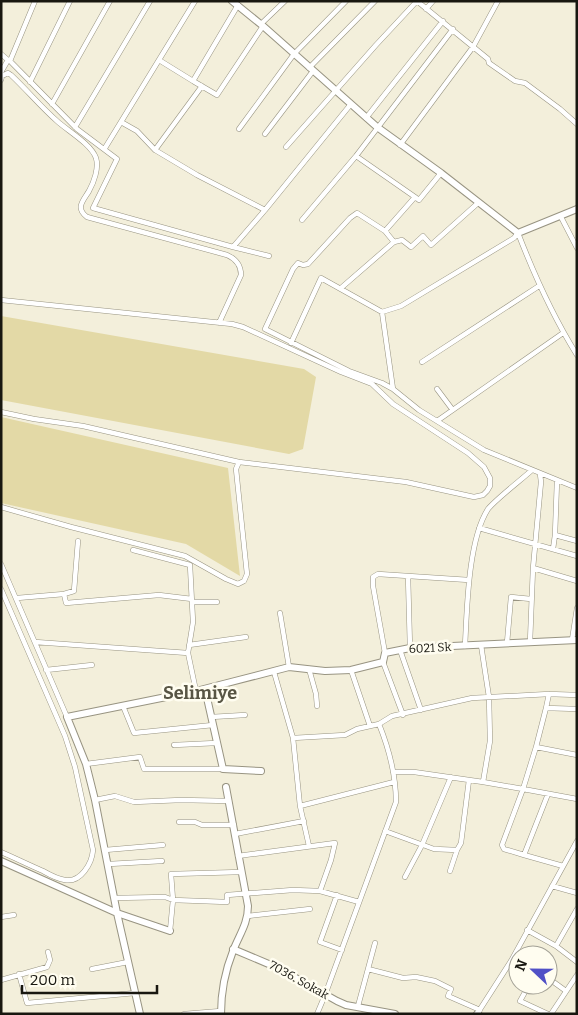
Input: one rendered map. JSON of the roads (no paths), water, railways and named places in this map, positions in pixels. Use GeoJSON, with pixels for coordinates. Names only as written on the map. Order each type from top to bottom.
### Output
{"type":"FeatureCollection","features":[{"type":"Feature","properties":{"kind":"street"},"geometry":{"type":"LineString","coordinates":[[1,72],[9,61],[35,1]]}},
{"type":"Feature","properties":{"kind":"street"},"geometry":{"type":"LineString","coordinates":[[30,82],[70,1]]}},
{"type":"Feature","properties":{"kind":"street"},"geometry":{"type":"LineString","coordinates":[[52,104],[110,1]]}},
{"type":"Feature","properties":{"kind":"street"},"geometry":{"type":"LineString","coordinates":[[75,127],[150,1]]}},
{"type":"Feature","properties":{"kind":"street"},"geometry":{"type":"LineString","coordinates":[[105,148],[195,1]]}},
{"type":"Feature","properties":{"kind":"street"},"geometry":{"type":"LineString","coordinates":[[159,60],[217,95],[262,25],[285,1]]}},
{"type":"Feature","properties":{"kind":"street"},"geometry":{"type":"LineString","coordinates":[[239,129],[294,54],[346,1]]}},
{"type":"Feature","properties":{"kind":"street"},"geometry":{"type":"LineString","coordinates":[[265,134],[311,70],[375,1]]}},
{"type":"Feature","properties":{"kind":"street"},"geometry":{"type":"LineString","coordinates":[[286,147],[417,1],[488,59],[489,63],[516,82],[525,82],[577,124]]}},
{"type":"Feature","properties":{"kind":"street"},"geometry":{"type":"LineString","coordinates":[[426,9],[433,1]]}},
{"type":"Feature","properties":{"kind":"street"},"geometry":{"type":"LineString","coordinates":[[400,145],[473,47],[498,1]]}},
{"type":"Feature","properties":{"kind":"street"},"geometry":{"type":"LineString","coordinates":[[193,81],[235,3],[377,127],[441,173],[518,233],[539,286],[563,333],[577,354]]}},
{"type":"Feature","properties":{"kind":"street"},"geometry":{"type":"LineString","coordinates":[[366,118],[443,21]]}},
{"type":"Feature","properties":{"kind":"street"},"geometry":{"type":"LineString","coordinates":[[302,220],[356,156],[452,29]]}},
{"type":"Feature","properties":{"kind":"street"},"geometry":{"type":"LineString","coordinates":[[1,54],[75,127],[117,159],[93,208],[268,256]]}},
{"type":"Feature","properties":{"kind":"street"},"geometry":{"type":"LineString","coordinates":[[1,80],[5,74],[11,75],[58,122],[85,144],[94,155],[96,160],[95,174],[88,192],[81,202],[80,206],[83,214],[87,217],[227,256],[237,262],[241,269],[241,275],[219,323]]}},
{"type":"Feature","properties":{"kind":"street"},"geometry":{"type":"LineString","coordinates":[[154,150],[202,86]]}},
{"type":"Feature","properties":{"kind":"street"},"geometry":{"type":"LineString","coordinates":[[232,247],[265,210],[351,104]]}},
{"type":"Feature","properties":{"kind":"street"},"geometry":{"type":"LineString","coordinates":[[121,122],[137,131],[154,150],[197,175],[265,210]]}},
{"type":"Feature","properties":{"kind":"street"},"geometry":{"type":"LineString","coordinates":[[356,156],[419,200],[441,173]]}},
{"type":"Feature","properties":{"kind":"street"},"geometry":{"type":"LineString","coordinates":[[385,231],[415,197]]}},
{"type":"Feature","properties":{"kind":"street"},"geometry":{"type":"LineString","coordinates":[[340,288],[394,242],[402,240],[412,247],[423,236],[431,245],[478,203]]}},
{"type":"Feature","properties":{"kind":"street"},"geometry":{"type":"LineString","coordinates":[[291,342],[321,278],[382,312],[401,306],[514,238],[518,233],[577,209]]}},
{"type":"Feature","properties":{"kind":"street"},"geometry":{"type":"LineString","coordinates":[[394,242],[385,231],[358,213],[350,218],[308,264],[298,263],[293,269],[265,329],[349,371],[376,380],[393,389],[413,406],[484,450],[577,488]]}},
{"type":"Feature","properties":{"kind":"street"},"geometry":{"type":"LineString","coordinates":[[561,217],[577,248]]}},
{"type":"Feature","properties":{"kind":"street"},"geometry":{"type":"LineString","coordinates":[[422,362],[539,286]]}},
{"type":"Feature","properties":{"kind":"street"},"geometry":{"type":"LineString","coordinates":[[1,300],[238,325],[341,372],[372,384],[393,404],[468,453],[488,472],[490,482],[487,491],[483,495],[474,498],[406,482],[239,462],[83,426],[58,424],[1,412]]}},
{"type":"Feature","properties":{"kind":"street"},"geometry":{"type":"LineString","coordinates":[[382,312],[393,389]]}},
{"type":"Feature","properties":{"kind":"street"},"geometry":{"type":"LineString","coordinates":[[437,421],[563,333]]}},
{"type":"Feature","properties":{"kind":"street"},"geometry":{"type":"LineString","coordinates":[[437,389],[452,409]]}},
{"type":"Feature","properties":{"kind":"street"},"geometry":{"type":"LineString","coordinates":[[1,507],[70,527],[185,556],[233,583],[241,584],[246,579],[247,574],[236,469],[239,462]]}},
{"type":"Feature","properties":{"kind":"street"},"geometry":{"type":"LineString","coordinates":[[465,646],[469,580],[479,528],[489,508],[532,470]]}},
{"type":"Feature","properties":{"kind":"street"},"geometry":{"type":"LineString","coordinates":[[530,642],[532,568],[541,482],[540,474]]}},
{"type":"Feature","properties":{"kind":"street"},"geometry":{"type":"LineString","coordinates":[[553,549],[557,481]]}},
{"type":"Feature","properties":{"kind":"street"},"geometry":{"type":"LineString","coordinates":[[479,528],[577,556]]}},
{"type":"Feature","properties":{"kind":"street"},"geometry":{"type":"LineString","coordinates":[[555,535],[577,541]]}},
{"type":"Feature","properties":{"kind":"street"},"geometry":{"type":"LineString","coordinates":[[17,598],[74,592],[78,541]]}},
{"type":"Feature","properties":{"kind":"street"},"geometry":{"type":"LineString","coordinates":[[133,550],[190,565],[193,622],[188,653],[196,691]]}},
{"type":"Feature","properties":{"kind":"street"},"geometry":{"type":"LineString","coordinates":[[1,564],[86,764],[140,1014]]}},
{"type":"Feature","properties":{"kind":"street"},"geometry":{"type":"LineString","coordinates":[[532,568],[577,581]]}},
{"type":"Feature","properties":{"kind":"street"},"geometry":{"type":"LineString","coordinates":[[403,715],[384,662],[385,654],[373,577],[378,574],[469,580]]}},
{"type":"Feature","properties":{"kind":"street"},"geometry":{"type":"LineString","coordinates":[[408,576],[410,648]]}},
{"type":"Feature","properties":{"kind":"street"},"geometry":{"type":"LineString","coordinates":[[1,589],[65,736],[75,767],[93,841],[92,859],[87,868],[80,876],[69,880],[58,878],[1,852]]}},
{"type":"Feature","properties":{"kind":"street"},"geometry":{"type":"LineString","coordinates":[[64,594],[66,603],[159,595],[192,601],[217,602]]}},
{"type":"Feature","properties":{"kind":"street"},"geometry":{"type":"LineString","coordinates":[[507,643],[511,597],[531,599]]}},
{"type":"Feature","properties":{"kind":"street"},"geometry":{"type":"LineString","coordinates":[[574,640],[577,608]]}},
{"type":"Feature","properties":{"kind":"street"},"geometry":{"type":"LineString","coordinates":[[280,613],[289,668]]}},
{"type":"Feature","properties":{"kind":"street"},"geometry":{"type":"LineString","coordinates":[[189,645],[246,637]]}},
{"type":"Feature","properties":{"kind":"street","name":"6021 Sk"},"geometry":{"type":"LineString","coordinates":[[385,654],[410,648],[574,640]]}},
{"type":"Feature","properties":{"kind":"street"},"geometry":{"type":"LineString","coordinates":[[35,642],[188,653]]}},
{"type":"Feature","properties":{"kind":"street"},"geometry":{"type":"LineString","coordinates":[[481,645],[489,697],[490,741],[483,782]]}},
{"type":"Feature","properties":{"kind":"street"},"geometry":{"type":"LineString","coordinates":[[400,650],[421,710]]}},
{"type":"Feature","properties":{"kind":"street"},"geometry":{"type":"LineString","coordinates":[[67,717],[206,689],[289,668],[325,671],[351,670],[384,662]]}},
{"type":"Feature","properties":{"kind":"street"},"geometry":{"type":"LineString","coordinates":[[46,670],[92,665]]}},
{"type":"Feature","properties":{"kind":"street"},"geometry":{"type":"LineString","coordinates":[[310,670],[317,706]]}},
{"type":"Feature","properties":{"kind":"street"},"geometry":{"type":"LineString","coordinates":[[351,670],[370,726]]}},
{"type":"Feature","properties":{"kind":"street"},"geometry":{"type":"LineString","coordinates":[[274,672],[293,738],[300,806],[309,846]]}},
{"type":"Feature","properties":{"kind":"street"},"geometry":{"type":"LineString","coordinates":[[206,689],[223,769]]}},
{"type":"Feature","properties":{"kind":"street"},"geometry":{"type":"LineString","coordinates":[[549,694],[523,789],[502,845],[504,849],[563,866]]}},
{"type":"Feature","properties":{"kind":"street"},"geometry":{"type":"LineString","coordinates":[[293,738],[345,735],[379,724],[392,716],[472,698],[549,694],[577,695]]}},
{"type":"Feature","properties":{"kind":"street"},"geometry":{"type":"LineString","coordinates":[[123,706],[134,733],[213,725]]}},
{"type":"Feature","properties":{"kind":"street"},"geometry":{"type":"LineString","coordinates":[[546,708],[577,709]]}},
{"type":"Feature","properties":{"kind":"street"},"geometry":{"type":"LineString","coordinates":[[211,716],[245,715]]}},
{"type":"Feature","properties":{"kind":"street"},"geometry":{"type":"LineString","coordinates":[[317,1014],[326,995],[396,802],[396,788],[388,748],[379,724]]}},
{"type":"Feature","properties":{"kind":"street"},"geometry":{"type":"LineString","coordinates":[[174,745],[216,743]]}},
{"type":"Feature","properties":{"kind":"street"},"geometry":{"type":"LineString","coordinates":[[536,747],[577,755]]}},
{"type":"Feature","properties":{"kind":"street"},"geometry":{"type":"LineString","coordinates":[[86,764],[140,757],[144,768],[261,771]]}},
{"type":"Feature","properties":{"kind":"street"},"geometry":{"type":"LineString","coordinates":[[393,772],[414,772],[451,777],[577,799]]}},
{"type":"Feature","properties":{"kind":"street"},"geometry":{"type":"LineString","coordinates":[[405,877],[422,845],[451,777]]}},
{"type":"Feature","properties":{"kind":"street"},"geometry":{"type":"LineString","coordinates":[[450,871],[461,843],[469,780]]}},
{"type":"Feature","properties":{"kind":"street"},"geometry":{"type":"LineString","coordinates":[[300,806],[394,782]]}},
{"type":"Feature","properties":{"kind":"street"},"geometry":{"type":"LineString","coordinates":[[184,1014],[221,1012],[224,984],[233,950],[248,916],[248,906],[244,894],[226,786]]}},
{"type":"Feature","properties":{"kind":"street"},"geometry":{"type":"LineString","coordinates":[[524,855],[548,794]]}},
{"type":"Feature","properties":{"kind":"street"},"geometry":{"type":"LineString","coordinates":[[95,800],[115,796],[134,802],[228,801]]}},
{"type":"Feature","properties":{"kind":"street"},"geometry":{"type":"LineString","coordinates":[[235,834],[304,821]]}},
{"type":"Feature","properties":{"kind":"street"},"geometry":{"type":"LineString","coordinates":[[178,822],[195,822],[202,825],[234,825]]}},
{"type":"Feature","properties":{"kind":"street"},"geometry":{"type":"LineString","coordinates":[[385,831],[434,849],[458,850]]}},
{"type":"Feature","properties":{"kind":"street"},"geometry":{"type":"LineString","coordinates":[[520,945],[563,866],[575,848],[577,840]]}},
{"type":"Feature","properties":{"kind":"street"},"geometry":{"type":"LineString","coordinates":[[238,856],[335,843],[320,891]]}},
{"type":"Feature","properties":{"kind":"street"},"geometry":{"type":"LineString","coordinates":[[105,850],[163,844]]}},
{"type":"Feature","properties":{"kind":"street"},"geometry":{"type":"LineString","coordinates":[[1,861],[117,913],[170,930],[173,900],[171,874],[241,872]]}},
{"type":"Feature","properties":{"kind":"street"},"geometry":{"type":"LineString","coordinates":[[109,864],[162,861]]}},
{"type":"Feature","properties":{"kind":"street"},"geometry":{"type":"LineString","coordinates":[[552,886],[577,893]]}},
{"type":"Feature","properties":{"kind":"street"},"geometry":{"type":"LineString","coordinates":[[115,898],[165,897],[173,900],[227,902],[227,895],[293,890],[320,891],[359,902]]}},
{"type":"Feature","properties":{"kind":"street"},"geometry":{"type":"LineString","coordinates":[[337,895],[320,942],[342,950]]}},
{"type":"Feature","properties":{"kind":"street"},"geometry":{"type":"LineString","coordinates":[[248,916],[310,909]]}},
{"type":"Feature","properties":{"kind":"street"},"geometry":{"type":"LineString","coordinates":[[557,945],[577,909]]}},
{"type":"Feature","properties":{"kind":"street"},"geometry":{"type":"LineString","coordinates":[[1,917],[14,915]]}},
{"type":"Feature","properties":{"kind":"street"},"geometry":{"type":"LineString","coordinates":[[527,930],[554,945]]}},
{"type":"Feature","properties":{"kind":"street"},"geometry":{"type":"LineString","coordinates":[[358,1006],[375,943]]}},
{"type":"Feature","properties":{"kind":"street"},"geometry":{"type":"LineString","coordinates":[[558,948],[577,962]]}},
{"type":"Feature","properties":{"kind":"street","name":"7036. Sokak"},"geometry":{"type":"LineString","coordinates":[[233,950],[278,968],[346,1004],[395,1014]]}},
{"type":"Feature","properties":{"kind":"street"},"geometry":{"type":"LineString","coordinates":[[1,980],[47,967],[50,960],[48,952]]}},
{"type":"Feature","properties":{"kind":"street"},"geometry":{"type":"LineString","coordinates":[[92,969],[128,962]]}},
{"type":"Feature","properties":{"kind":"street"},"geometry":{"type":"LineString","coordinates":[[368,969],[403,978],[416,977],[435,981],[451,988],[448,996],[478,1013],[508,968]]}},
{"type":"Feature","properties":{"kind":"street"},"geometry":{"type":"LineString","coordinates":[[19,974],[27,1004],[134,993]]}},
{"type":"Feature","properties":{"kind":"street"},"geometry":{"type":"LineString","coordinates":[[524,995],[520,1001],[549,1014],[577,976]]}},
{"type":"Feature","properties":{"kind":"street"},"geometry":{"type":"LineString","coordinates":[[558,985],[566,991]]}},
{"type":"Feature","properties":{"kind":"district","name":"Selimiye"},"geometry":{"type":"Point","coordinates":[200,693]}}]}
